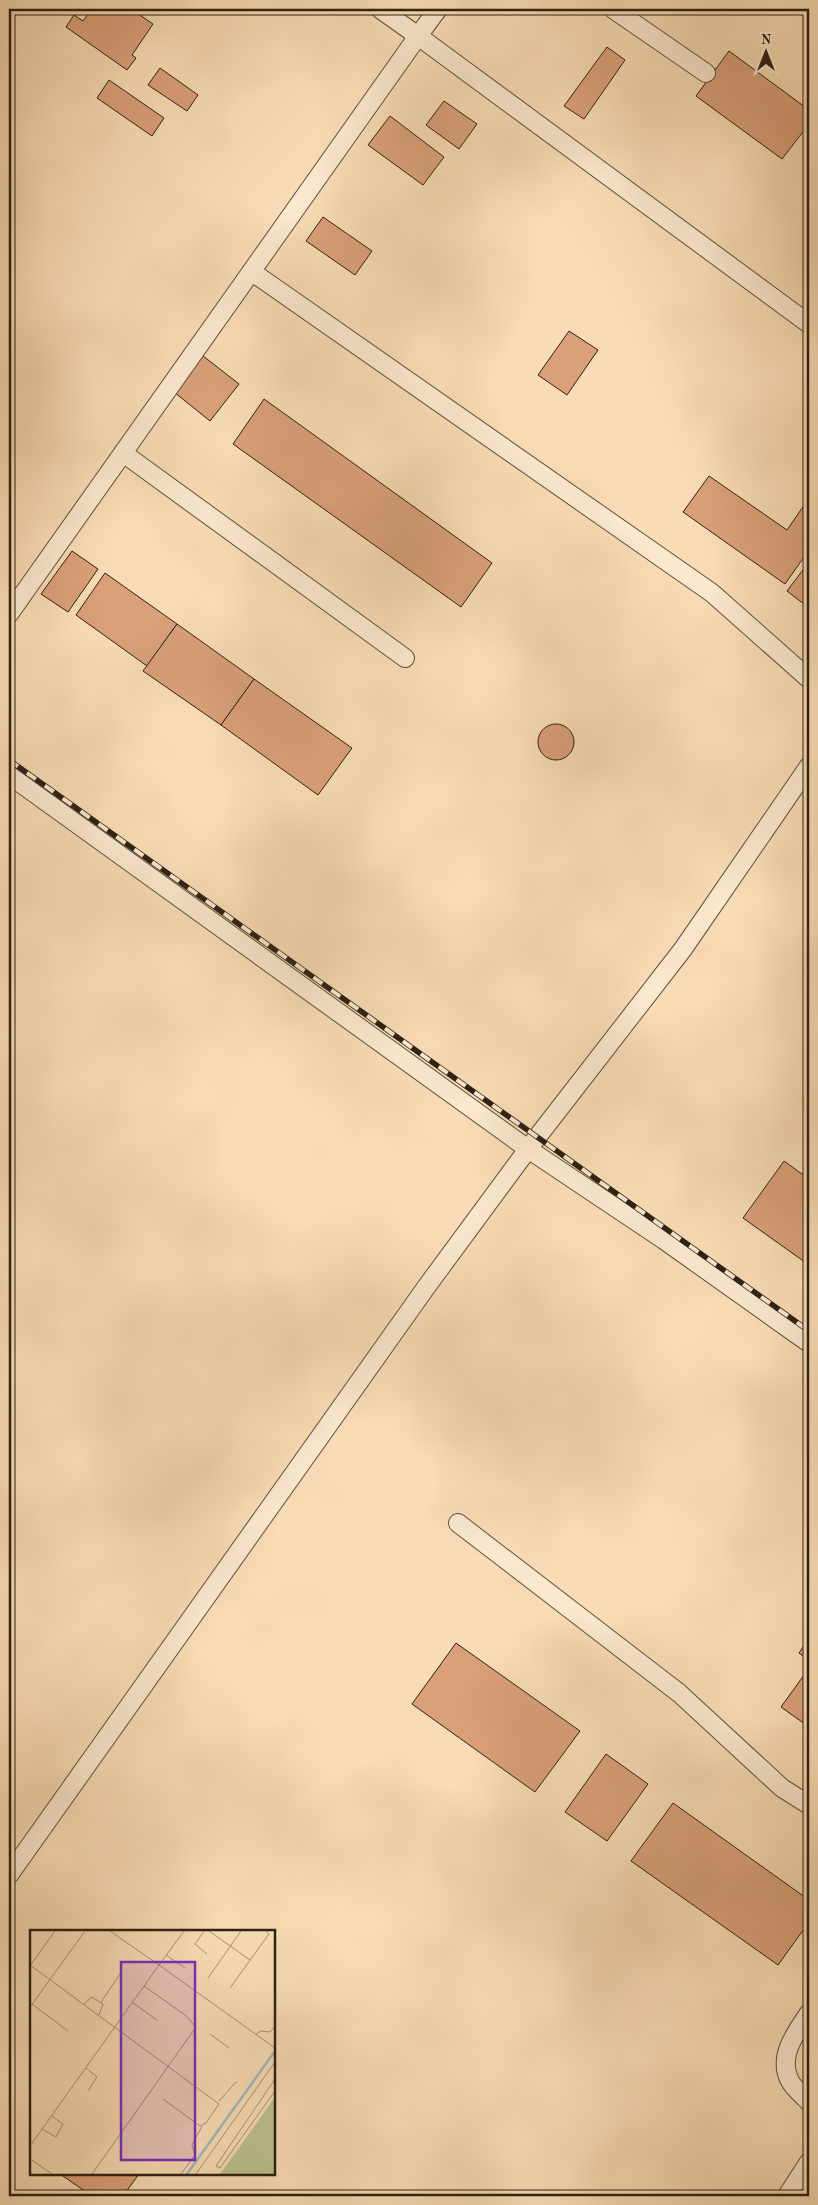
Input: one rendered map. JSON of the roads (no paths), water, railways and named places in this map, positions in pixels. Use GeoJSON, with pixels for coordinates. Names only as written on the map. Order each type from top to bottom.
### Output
{"type":"FeatureCollection","features":[{"type":"Feature","properties":{"kind":"lane"},"geometry":{"type":"LineString","coordinates":[[380,9],[809,324]]}},
{"type":"Feature","properties":{"kind":"lane"},"geometry":{"type":"LineString","coordinates":[[9,614],[438,9]]}},
{"type":"Feature","properties":{"kind":"lane"},"geometry":{"type":"LineString","coordinates":[[613,9],[706,73]]}},
{"type":"Feature","properties":{"kind":"lane"},"geometry":{"type":"LineString","coordinates":[[252,272],[712,593],[809,679]]}},
{"type":"Feature","properties":{"kind":"lane"},"geometry":{"type":"LineString","coordinates":[[123,453],[405,658]]}},
{"type":"Feature","properties":{"kind":"lane"},"geometry":{"type":"LineString","coordinates":[[9,1875],[416,1302],[528,1149],[683,949],[809,766]]}},
{"type":"Feature","properties":{"kind":"lane"},"geometry":{"type":"LineString","coordinates":[[9,776],[528,1149],[664,1240],[809,1343]]}},
{"type":"Feature","properties":{"kind":"lane"},"geometry":{"type":"LineString","coordinates":[[458,1523],[679,1693],[782,1788],[809,1805]]}},
{"type":"Feature","properties":{"kind":"lane"},"geometry":{"type":"LineString","coordinates":[[809,2013],[789,2043],[787,2053],[787,2071],[790,2082],[809,2102]]}},
{"type":"Feature","properties":{"kind":"lane"},"geometry":{"type":"LineString","coordinates":[[787,2196],[809,2162]]}},
{"type":"Feature","properties":{"kind":"railway"},"geometry":{"type":"LineString","coordinates":[[9,760],[809,1331]]}}]}
